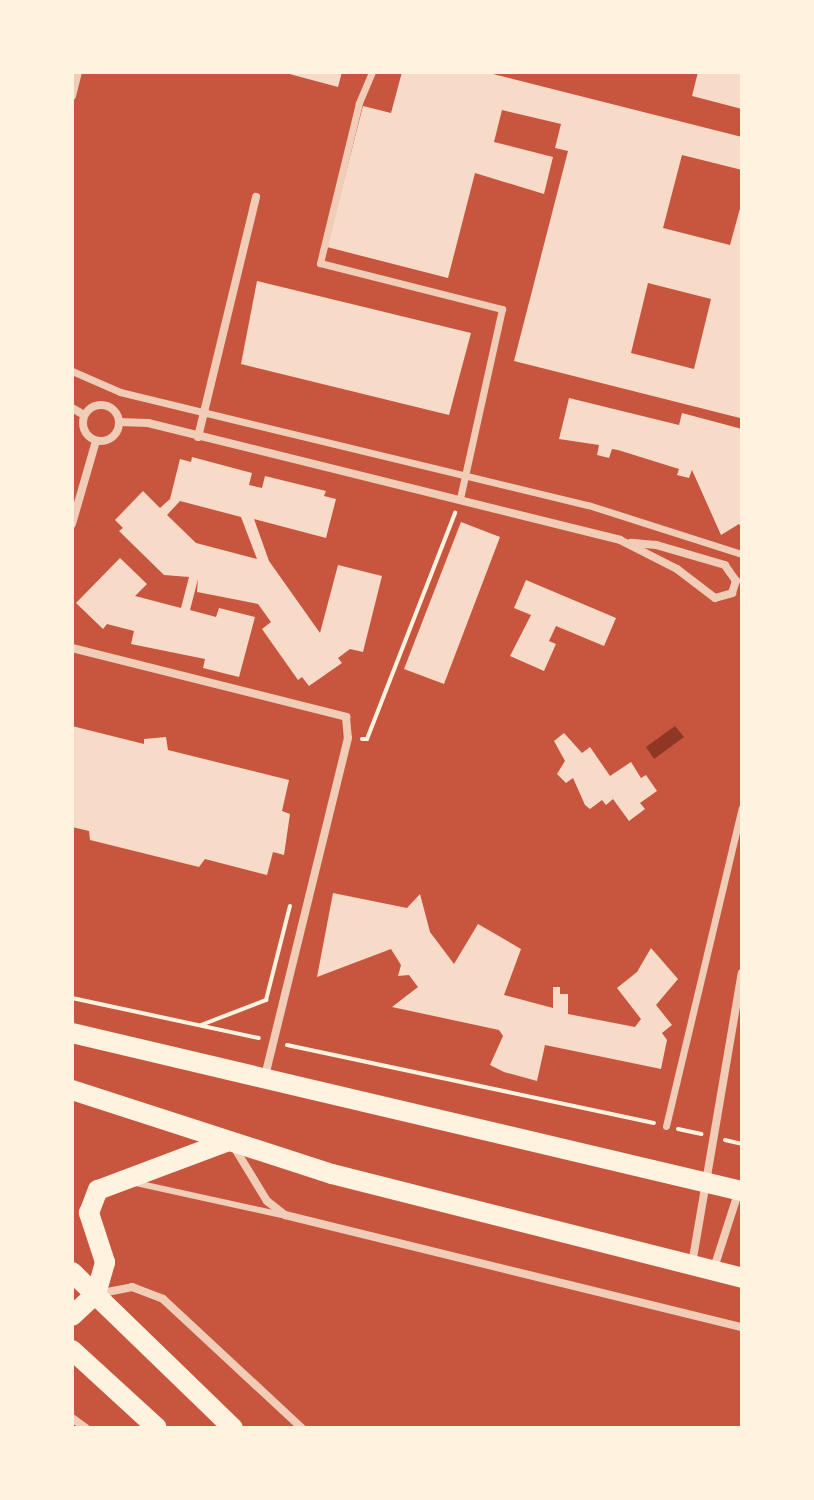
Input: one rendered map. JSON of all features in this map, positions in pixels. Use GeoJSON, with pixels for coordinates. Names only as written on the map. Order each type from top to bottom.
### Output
{"type":"FeatureCollection","features":[{"type":"Feature","properties":{"kind":"highway"},"geometry":{"type":"LineString","coordinates":[[72,1033],[264,1081],[707,1183],[741,1188]]}},
{"type":"Feature","properties":{"kind":"highway"},"geometry":{"type":"LineString","coordinates":[[72,1090],[371,1185],[742,1278]]}},
{"type":"Feature","properties":{"kind":"highway"},"geometry":{"type":"LineString","coordinates":[[72,1316],[96,1294],[105,1262],[90,1205],[98,1190],[117,1179],[228,1142]]}},
{"type":"Feature","properties":{"kind":"highway"},"geometry":{"type":"LineString","coordinates":[[72,1272],[233,1428]]}},
{"type":"Feature","properties":{"kind":"highway"},"geometry":{"type":"LineString","coordinates":[[72,1350],[157,1428]]}},
{"type":"Feature","properties":{"kind":"street"},"geometry":{"type":"LineString","coordinates":[[72,96],[78,72]]}},
{"type":"Feature","properties":{"kind":"street"},"geometry":{"type":"LineString","coordinates":[[372,72],[359,103],[320,263],[502,309],[460,499]]}},
{"type":"Feature","properties":{"kind":"street"},"geometry":{"type":"LineString","coordinates":[[198,437],[256,197]]}},
{"type":"Feature","properties":{"kind":"street"},"geometry":{"type":"LineString","coordinates":[[72,371],[120,392],[588,505],[742,554]]}},
{"type":"Feature","properties":{"kind":"street"},"geometry":{"type":"LineString","coordinates":[[84,415],[103,405],[115,411],[119,422],[111,438],[96,441]]}},
{"type":"Feature","properties":{"kind":"street"},"geometry":{"type":"LineString","coordinates":[[72,408],[84,415]]}},
{"type":"Feature","properties":{"kind":"street"},"geometry":{"type":"LineString","coordinates":[[84,415],[85,432],[96,441]]}},
{"type":"Feature","properties":{"kind":"street"},"geometry":{"type":"LineString","coordinates":[[119,422],[148,423],[631,543],[656,545],[725,565],[736,581],[732,593],[726,598],[706,594],[677,569],[631,543]]}},
{"type":"Feature","properties":{"kind":"street"},"geometry":{"type":"LineString","coordinates":[[72,524],[96,441]]}},
{"type":"Feature","properties":{"kind":"street"},"geometry":{"type":"LineString","coordinates":[[72,648],[346,717],[348,738],[264,1081]]}},
{"type":"Feature","properties":{"kind":"street"},"geometry":{"type":"LineString","coordinates":[[666,1126],[742,808]]}},
{"type":"Feature","properties":{"kind":"street"},"geometry":{"type":"LineString","coordinates":[[692,1264],[742,973]]}},
{"type":"Feature","properties":{"kind":"street"},"geometry":{"type":"LineString","coordinates":[[228,1142],[267,1201],[285,1215],[742,1327]]}},
{"type":"Feature","properties":{"kind":"street"},"geometry":{"type":"LineString","coordinates":[[714,1269],[741,1188]]}},
{"type":"Feature","properties":{"kind":"street"},"geometry":{"type":"LineString","coordinates":[[96,1294],[132,1287],[163,1299],[302,1428]]}},
{"type":"Feature","properties":{"kind":"street"},"geometry":{"type":"LineString","coordinates":[[72,1418],[86,1428]]}},
{"type":"Feature","properties":{"kind":"lane"},"geometry":{"type":"LineString","coordinates":[[117,1179],[285,1215]]}},
{"type":"Feature","properties":{"kind":"path"},"geometry":{"type":"LineString","coordinates":[[72,998],[666,1126]]}},
{"type":"Feature","properties":{"kind":"shaded area"},"geometry":{"type":"Polygon","coordinates":[[[675,726],[684,737],[654,759],[646,747],[675,726]]]}},
{"type":"Feature","properties":{"kind":"building"},"geometry":{"type":"Polygon","coordinates":[[[282,72],[342,72],[338,87],[282,72]]]}},
{"type":"Feature","properties":{"kind":"building"},"geometry":{"type":"Polygon","coordinates":[[[402,72],[485,72],[742,137],[742,170],[682,155],[663,228],[730,245],[742,201],[740,418],[514,361],[568,151],[555,148],[561,124],[502,110],[494,142],[553,157],[544,194],[475,173],[448,278],[327,247],[363,106],[391,113],[402,72]],[[648,283],[631,353],[694,369],[711,299],[648,283]]]}},
{"type":"Feature","properties":{"kind":"building"},"geometry":{"type":"Polygon","coordinates":[[[698,72],[742,72],[742,109],[692,96],[698,72]]]}},
{"type":"Feature","properties":{"kind":"building"},"geometry":{"type":"Polygon","coordinates":[[[257,281],[471,333],[449,415],[241,364],[257,281]]]}},
{"type":"Feature","properties":{"kind":"building"},"geometry":{"type":"Polygon","coordinates":[[[569,398],[679,425],[682,413],[742,429],[742,528],[739,524],[721,535],[692,470],[689,478],[677,475],[679,469],[618,450],[612,449],[609,458],[597,455],[599,445],[559,439],[569,398]]]}},
{"type":"Feature","properties":{"kind":"building"},"geometry":{"type":"Polygon","coordinates":[[[192,457],[252,473],[249,485],[262,488],[265,476],[326,491],[324,496],[336,499],[326,538],[254,519],[269,561],[320,633],[338,565],[382,576],[363,652],[350,649],[338,658],[342,663],[309,686],[302,677],[298,680],[262,629],[271,622],[258,604],[197,592],[198,579],[190,610],[216,617],[219,608],[255,617],[239,677],[203,668],[205,659],[131,644],[134,631],[107,624],[103,629],[76,603],[120,558],[147,584],[135,596],[181,608],[189,577],[164,575],[119,531],[123,528],[115,520],[143,491],[160,508],[170,499],[180,459],[191,462],[192,457]],[[180,501],[167,515],[196,543],[257,559],[241,517],[180,501]]]}},
{"type":"Feature","properties":{"kind":"building"},"geometry":{"type":"Polygon","coordinates":[[[461,522],[500,537],[444,684],[404,669],[461,522]]]}},
{"type":"Feature","properties":{"kind":"building"},"geometry":{"type":"Polygon","coordinates":[[[526,580],[616,618],[604,646],[556,626],[549,641],[556,644],[544,671],[510,656],[531,615],[514,608],[526,580]]]}},
{"type":"Feature","properties":{"kind":"building"},"geometry":{"type":"Polygon","coordinates":[[[72,726],[144,744],[144,739],[166,737],[168,750],[289,780],[282,811],[290,814],[284,855],[273,852],[267,875],[205,859],[199,867],[90,840],[89,831],[72,827],[72,726]]]}},
{"type":"Feature","properties":{"kind":"building"},"geometry":{"type":"Polygon","coordinates":[[[564,733],[582,753],[590,747],[610,776],[631,762],[641,778],[646,775],[657,791],[640,803],[645,809],[629,821],[613,799],[606,805],[602,800],[590,809],[585,805],[573,778],[566,783],[557,774],[565,761],[554,741],[564,733]]]}},
{"type":"Feature","properties":{"kind":"building"},"geometry":{"type":"Polygon","coordinates":[[[333,893],[407,908],[420,894],[430,932],[454,964],[478,924],[521,949],[504,995],[553,1008],[553,987],[560,987],[560,994],[568,994],[568,1014],[635,1027],[641,1019],[617,988],[637,972],[651,948],[678,979],[656,1005],[672,1025],[662,1033],[667,1040],[661,1069],[545,1045],[537,1081],[504,1072],[490,1065],[503,1036],[499,1030],[392,1007],[418,987],[409,975],[398,976],[401,965],[391,949],[317,977],[333,893]]]}}]}
